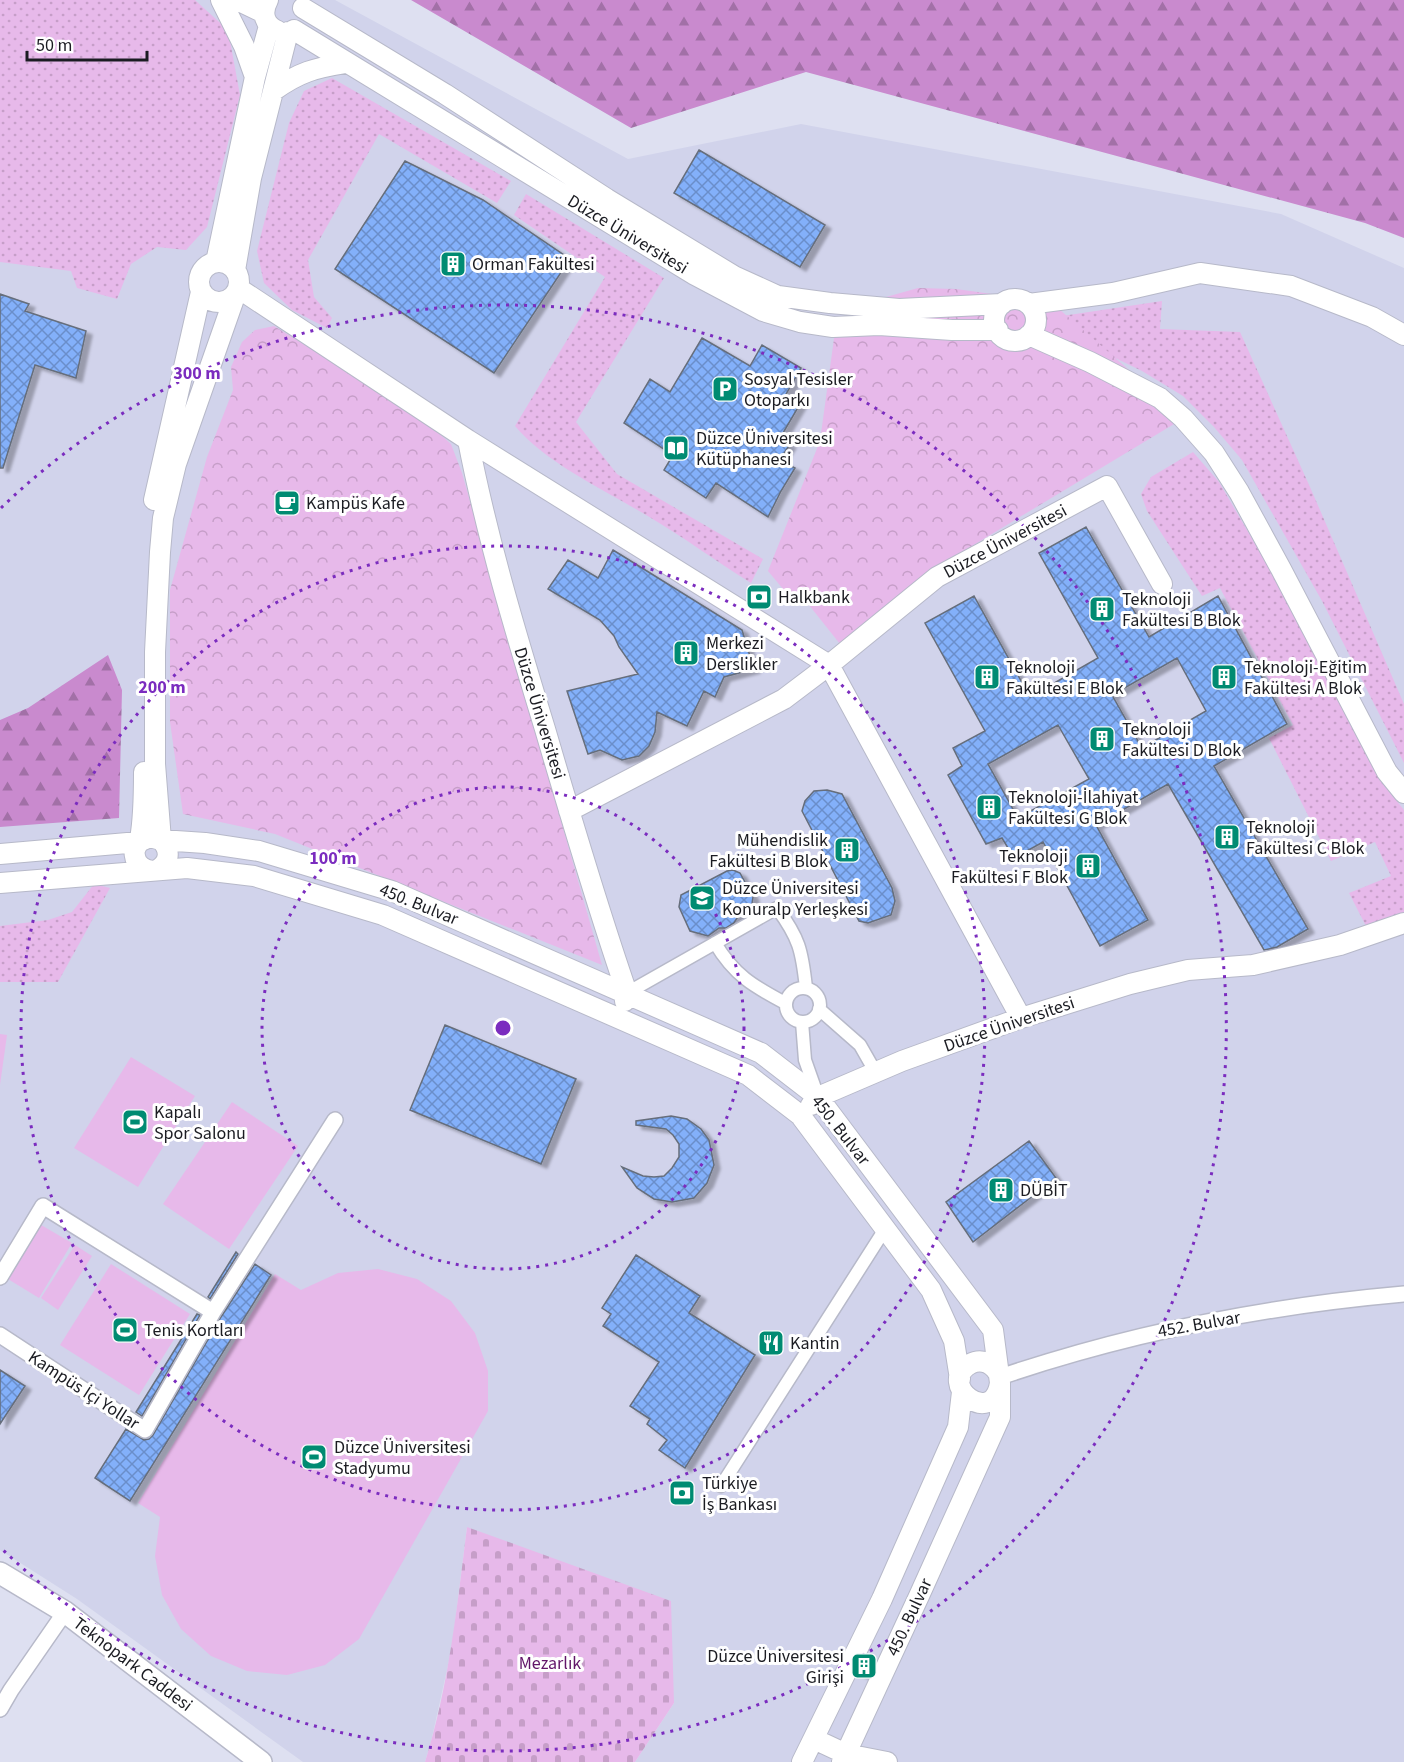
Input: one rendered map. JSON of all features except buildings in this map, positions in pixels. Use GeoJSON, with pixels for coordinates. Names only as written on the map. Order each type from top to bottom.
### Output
{"type":"FeatureCollection","features":[{"type":"Feature","properties":{"kind":"main road","name":"Teknopark Caddesi"},"geometry":{"type":"LineString","coordinates":[[0,1573],[65,1612],[261,1762]]}},
{"type":"Feature","properties":{"kind":"street"},"geometry":{"type":"LineString","coordinates":[[221,0],[244,46],[255,77]]}},
{"type":"Feature","properties":{"kind":"street","name":"Düzce Üniversitesi"},"geometry":{"type":"LineString","coordinates":[[237,0],[267,13],[281,32],[291,31],[695,275],[763,311],[800,322],[833,327],[879,326],[998,330]]}},
{"type":"Feature","properties":{"kind":"street"},"geometry":{"type":"LineString","coordinates":[[161,840],[155,764],[154,652],[163,518],[176,464],[236,284],[251,178],[291,31],[302,20],[301,4]]}},
{"type":"Feature","properties":{"kind":"street"},"geometry":{"type":"LineString","coordinates":[[301,4],[637,217],[734,276],[778,296],[900,309],[1002,304]]}},
{"type":"Feature","properties":{"kind":"street"},"geometry":{"type":"LineString","coordinates":[[216,262],[267,13]]}},
{"type":"Feature","properties":{"kind":"street"},"geometry":{"type":"LineString","coordinates":[[273,91],[287,80],[306,71],[346,63]]}},
{"type":"Feature","properties":{"kind":"street"},"geometry":{"type":"LineString","coordinates":[[0,854],[139,842],[150,837],[165,843],[168,853],[165,863],[154,870],[141,867],[134,852],[139,842],[144,796],[143,616],[151,513],[201,292],[199,282],[202,272],[211,264],[223,262],[236,284],[468,440],[829,665],[1021,1018]]}},
{"type":"Feature","properties":{"kind":"street"},"geometry":{"type":"LineString","coordinates":[[1029,304],[1113,292],[1200,273],[1291,286],[1372,317],[1404,335]]}},
{"type":"Feature","properties":{"kind":"street"},"geometry":{"type":"LineString","coordinates":[[201,292],[215,302],[227,301],[236,284]]}},
{"type":"Feature","properties":{"kind":"street"},"geometry":{"type":"LineString","coordinates":[[1015,299],[1029,304],[1036,316],[1034,330],[1029,335],[1023,339],[1009,339],[998,330],[995,316],[1002,304],[1015,299]]}},
{"type":"Feature","properties":{"kind":"street"},"geometry":{"type":"LineString","coordinates":[[1029,335],[1090,362],[1160,398],[1183,418],[1214,453],[1239,492],[1276,560],[1387,772],[1404,792]]}},
{"type":"Feature","properties":{"kind":"street","name":"Düzce Üniversitesi"},"geometry":{"type":"LineString","coordinates":[[468,440],[520,646],[602,920],[627,993]]}},
{"type":"Feature","properties":{"kind":"street","name":"Düzce Üniversitesi"},"geometry":{"type":"LineString","coordinates":[[569,811],[784,699],[938,577],[1107,486],[1161,584]]}},
{"type":"Feature","properties":{"kind":"street","name":"450. Bulvar"},"geometry":{"type":"LineString","coordinates":[[161,840],[205,843],[259,851],[392,891],[761,1053],[818,1097],[993,1330],[1000,1380],[1000,1418],[844,1758]]}},
{"type":"Feature","properties":{"kind":"street","name":"450. Bulvar"},"geometry":{"type":"LineString","coordinates":[[0,883],[187,868],[254,876],[383,915],[619,1018],[748,1075],[800,1115],[931,1290],[954,1341],[961,1385],[958,1427],[882,1599],[802,1762]]}},
{"type":"Feature","properties":{"kind":"street"},"geometry":{"type":"LineString","coordinates":[[619,1018],[627,993],[777,908],[793,929],[803,956],[806,988]]}},
{"type":"Feature","properties":{"kind":"street","name":"Düzce Üniversitesi"},"geometry":{"type":"LineString","coordinates":[[800,1115],[818,1097],[876,1072],[1021,1018],[1130,984],[1188,970],[1253,965],[1340,945],[1404,923]]}},
{"type":"Feature","properties":{"kind":"street"},"geometry":{"type":"LineString","coordinates":[[715,943],[727,962],[749,982],[785,1003]]}},
{"type":"Feature","properties":{"kind":"street"},"geometry":{"type":"LineString","coordinates":[[806,988],[819,998],[819,1009],[813,1019],[796,1021],[788,1014],[785,1003],[790,993],[806,988]]}},
{"type":"Feature","properties":{"kind":"street"},"geometry":{"type":"LineString","coordinates":[[819,1009],[860,1045],[876,1072]]}},
{"type":"Feature","properties":{"kind":"street"},"geometry":{"type":"LineString","coordinates":[[802,1022],[806,1060],[818,1097]]}},
{"type":"Feature","properties":{"kind":"street","name":"Kampüs İçi Yollar"},"geometry":{"type":"LineString","coordinates":[[0,1335],[145,1430],[213,1312],[335,1120]]}},
{"type":"Feature","properties":{"kind":"street"},"geometry":{"type":"LineString","coordinates":[[0,1277],[44,1206],[213,1312]]}},
{"type":"Feature","properties":{"kind":"street"},"geometry":{"type":"LineString","coordinates":[[721,1486],[885,1229]]}},
{"type":"Feature","properties":{"kind":"street","name":"452. Bulvar"},"geometry":{"type":"LineString","coordinates":[[1000,1380],[1125,1339],[1183,1326],[1348,1299],[1404,1294]]}},
{"type":"Feature","properties":{"kind":"street"},"geometry":{"type":"LineString","coordinates":[[978,1362],[991,1365],[996,1369],[1000,1380],[996,1395],[985,1402],[972,1401],[966,1397],[961,1385],[966,1367],[978,1362]]}},
{"type":"Feature","properties":{"kind":"street"},"geometry":{"type":"LineString","coordinates":[[0,1710],[10,1690],[65,1612]]}},
{"type":"Feature","properties":{"kind":"street"},"geometry":{"type":"LineString","coordinates":[[814,1739],[844,1758],[887,1762]]}},
{"type":"Feature","properties":{"kind":"shaded area","name":"Düzce Üniversitesi Konuralp Yerleşkesi"},"geometry":{"type":"Polygon","coordinates":[[[0,0],[335,0],[628,159],[801,124],[1281,214],[1404,268],[1404,1762],[635,1762],[674,1703],[467,1527],[452,1647],[425,1762],[303,1762],[77,1599],[0,1550],[0,0]]]}},
{"type":"Feature","properties":{"kind":"green space"},"geometry":{"type":"Polygon","coordinates":[[[0,0],[195,0],[228,30],[240,95],[207,227],[186,250],[157,247],[131,264],[117,299],[77,288],[71,271],[0,262],[0,0]]]}},
{"type":"Feature","properties":{"kind":"green space"},"geometry":{"type":"Polygon","coordinates":[[[411,0],[1404,0],[1404,238],[1365,223],[806,72],[631,128],[411,0]]]}},
{"type":"Feature","properties":{"kind":"green space"},"geometry":{"type":"Polygon","coordinates":[[[332,78],[511,181],[497,203],[379,134],[308,260],[314,297],[332,318],[327,328],[292,310],[264,283],[257,251],[289,123],[304,91],[332,78]]]}},
{"type":"Feature","properties":{"kind":"green space"},"geometry":{"type":"Polygon","coordinates":[[[526,194],[664,278],[576,422],[617,474],[763,559],[751,583],[664,526],[561,465],[544,453],[515,426],[605,277],[514,215],[526,194]]]}},
{"type":"Feature","properties":{"kind":"green space"},"geometry":{"type":"Polygon","coordinates":[[[918,288],[956,289],[1051,302],[1184,418],[947,561],[840,644],[801,595],[793,601],[768,571],[820,441],[835,331],[879,299],[918,288]]]}},
{"type":"Feature","properties":{"kind":"green space"},"geometry":{"type":"Polygon","coordinates":[[[1162,301],[1160,329],[1240,332],[1404,704],[1404,763],[1322,601],[1242,460],[1183,396],[1142,371],[1105,353],[1062,316],[1162,301]]]}},
{"type":"Feature","properties":{"kind":"green space"},"geometry":{"type":"Polygon","coordinates":[[[274,326],[417,414],[451,444],[462,473],[602,965],[275,834],[183,814],[170,722],[170,590],[207,457],[233,390],[231,367],[242,342],[255,330],[274,326]]]}},
{"type":"Feature","properties":{"kind":"green space"},"geometry":{"type":"Polygon","coordinates":[[[1193,452],[1219,482],[1286,597],[1383,784],[1404,810],[1404,917],[1368,930],[1349,893],[1391,876],[1375,842],[1331,861],[1269,738],[1293,725],[1220,588],[1202,596],[1147,511],[1141,494],[1151,477],[1193,452]]]}},
{"type":"Feature","properties":{"kind":"green space"},"geometry":{"type":"Polygon","coordinates":[[[108,655],[122,690],[119,818],[0,827],[0,720],[28,708],[108,655]]]}},
{"type":"Feature","properties":{"kind":"green space"},"geometry":{"type":"Polygon","coordinates":[[[94,884],[110,888],[58,982],[0,982],[0,926],[48,920],[72,912],[94,884]]]}},
{"type":"Feature","properties":{"kind":"green space"},"geometry":{"type":"Polygon","coordinates":[[[0,1034],[7,1035],[0,1085],[0,1034]]]}},
{"type":"Feature","properties":{"kind":"green space","name":"Kapalı Spor Salonu"},"geometry":{"type":"Polygon","coordinates":[[[131,1057],[195,1096],[138,1187],[74,1148],[131,1057]]]}},
{"type":"Feature","properties":{"kind":"green space"},"geometry":{"type":"Polygon","coordinates":[[[232,1102],[298,1146],[229,1249],[163,1204],[232,1102]]]}},
{"type":"Feature","properties":{"kind":"green space"},"geometry":{"type":"Polygon","coordinates":[[[36,1222],[72,1243],[39,1298],[3,1276],[36,1222]]]}},
{"type":"Feature","properties":{"kind":"green space"},"geometry":{"type":"Polygon","coordinates":[[[75,1245],[92,1256],[58,1310],[41,1298],[75,1245]]]}},
{"type":"Feature","properties":{"kind":"green space","name":"Tenis Kortları"},"geometry":{"type":"Polygon","coordinates":[[[111,1264],[190,1314],[139,1395],[60,1345],[111,1264]]]}},
{"type":"Feature","properties":{"kind":"green space","name":"Düzce Üniversitesi Stadyumu"},"geometry":{"type":"Polygon","coordinates":[[[378,1269],[417,1279],[451,1301],[475,1333],[488,1371],[488,1411],[359,1639],[325,1665],[287,1675],[247,1671],[211,1656],[181,1629],[162,1595],[155,1556],[160,1517],[138,1503],[275,1274],[301,1290],[338,1273],[378,1269]]]}},
{"type":"Feature","properties":{"kind":"green space","name":"Mezarlık"},"geometry":{"type":"Polygon","coordinates":[[[467,1527],[671,1601],[674,1703],[635,1762],[425,1762],[446,1675],[467,1527]]]}},
{"type":"Feature","properties":{"kind":"place","name":"Orman Fakültesi"},"geometry":{"type":"Point","coordinates":[453,264]}},
{"type":"Feature","properties":{"kind":"place","name":"Sosyal Tesisler Otoparkı"},"geometry":{"type":"Point","coordinates":[725,389]}},
{"type":"Feature","properties":{"kind":"place","name":"Düzce Üniversitesi Kütüphanesi"},"geometry":{"type":"Point","coordinates":[676,448]}},
{"type":"Feature","properties":{"kind":"place","name":"Kampüs Kafe"},"geometry":{"type":"Point","coordinates":[287,503]}},
{"type":"Feature","properties":{"kind":"place","name":"Halkbank"},"geometry":{"type":"Point","coordinates":[759,597]}},
{"type":"Feature","properties":{"kind":"place","name":"Teknoloji Fakültesi B Blok"},"geometry":{"type":"Point","coordinates":[1102,609]}},
{"type":"Feature","properties":{"kind":"place","name":"Merkezi Derslikler"},"geometry":{"type":"Point","coordinates":[686,653]}},
{"type":"Feature","properties":{"kind":"place","name":"Teknoloji Fakültesi E Blok"},"geometry":{"type":"Point","coordinates":[987,677]}},
{"type":"Feature","properties":{"kind":"place","name":"Teknoloji-Eğitim Fakültesi A Blok"},"geometry":{"type":"Point","coordinates":[1224,677]}},
{"type":"Feature","properties":{"kind":"place","name":"Teknoloji Fakültesi D Blok"},"geometry":{"type":"Point","coordinates":[1102,739]}},
{"type":"Feature","properties":{"kind":"place","name":"Teknoloji-İlahiyat Fakültesi G Blok"},"geometry":{"type":"Point","coordinates":[989,807]}},
{"type":"Feature","properties":{"kind":"place","name":"Teknoloji Fakültesi C Blok"},"geometry":{"type":"Point","coordinates":[1227,837]}},
{"type":"Feature","properties":{"kind":"place","name":"Mühendislik Fakültesi B Blok"},"geometry":{"type":"Point","coordinates":[847,850]}},
{"type":"Feature","properties":{"kind":"place","name":"Teknoloji Fakültesi F Blok"},"geometry":{"type":"Point","coordinates":[1088,866]}},
{"type":"Feature","properties":{"kind":"place","name":"Düzce Üniversitesi Konuralp Yerleşkesi"},"geometry":{"type":"Point","coordinates":[702,898]}},
{"type":"Feature","properties":{"kind":"place","name":"Kapalı Spor Salonu"},"geometry":{"type":"Point","coordinates":[135,1122]}},
{"type":"Feature","properties":{"kind":"place","name":"DÜBİT"},"geometry":{"type":"Point","coordinates":[1001,1190]}},
{"type":"Feature","properties":{"kind":"place","name":"Tenis Kortları"},"geometry":{"type":"Point","coordinates":[125,1330]}},
{"type":"Feature","properties":{"kind":"place","name":"Kantin"},"geometry":{"type":"Point","coordinates":[771,1343]}},
{"type":"Feature","properties":{"kind":"place","name":"Düzce Üniversitesi Stadyumu"},"geometry":{"type":"Point","coordinates":[314,1457]}},
{"type":"Feature","properties":{"kind":"place","name":"Türkiye İş Bankası"},"geometry":{"type":"Point","coordinates":[682,1493]}},
{"type":"Feature","properties":{"kind":"place","name":"Düzce Üniversitesi Girişi"},"geometry":{"type":"Point","coordinates":[864,1666]}}]}
